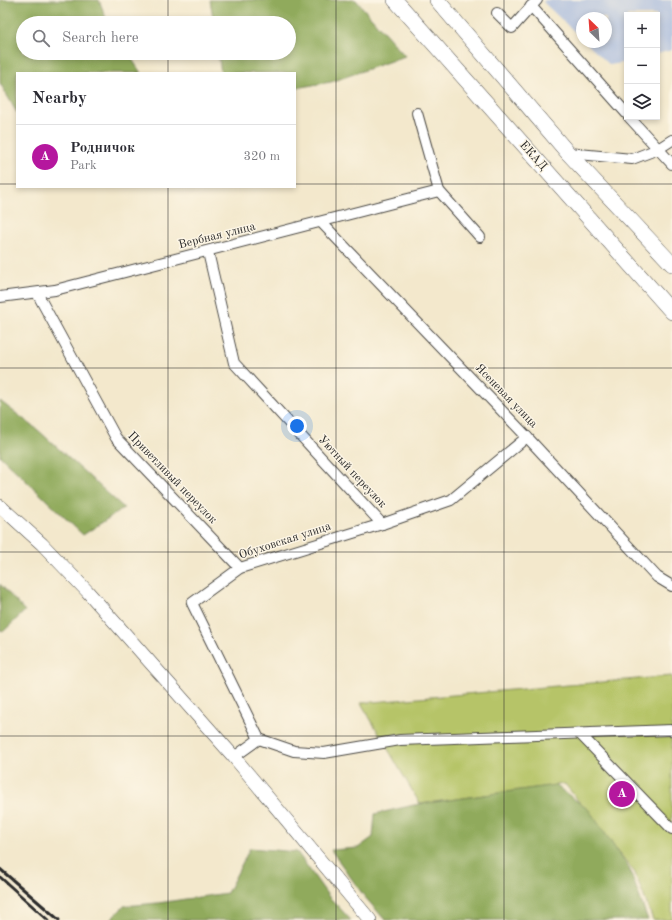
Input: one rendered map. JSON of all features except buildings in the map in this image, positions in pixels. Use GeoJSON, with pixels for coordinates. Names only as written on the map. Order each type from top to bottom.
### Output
{"type":"FeatureCollection","features":[{"type":"Feature","properties":{"kind":"highway","name":"ЕКАД"},"geometry":{"type":"LineString","coordinates":[[395,0],[672,312]]}},
{"type":"Feature","properties":{"kind":"highway"},"geometry":{"type":"LineString","coordinates":[[437,0],[568,153],[672,264]]}},
{"type":"Feature","properties":{"kind":"main road"},"geometry":{"type":"LineString","coordinates":[[0,506],[42,544],[87,591],[234,758],[370,920]]}},
{"type":"Feature","properties":{"kind":"street"},"geometry":{"type":"LineString","coordinates":[[497,13],[512,28],[534,3],[624,110]]}},
{"type":"Feature","properties":{"kind":"street"},"geometry":{"type":"LineString","coordinates":[[417,113],[439,191],[480,237]]}},
{"type":"Feature","properties":{"kind":"street"},"geometry":{"type":"LineString","coordinates":[[632,120],[672,164]]}},
{"type":"Feature","properties":{"kind":"street"},"geometry":{"type":"LineString","coordinates":[[568,153],[632,159],[658,149],[672,140]]}},
{"type":"Feature","properties":{"kind":"street","name":"Вербная улица"},"geometry":{"type":"LineString","coordinates":[[0,297],[55,290],[208,252],[439,191]]}},
{"type":"Feature","properties":{"kind":"street","name":"Ясеневая улица"},"geometry":{"type":"LineString","coordinates":[[321,222],[527,437],[657,577],[672,586]]}},
{"type":"Feature","properties":{"kind":"street","name":"Уютный переулок"},"geometry":{"type":"LineString","coordinates":[[208,252],[234,363],[382,524]]}},
{"type":"Feature","properties":{"kind":"street","name":"Приветливый переулок"},"geometry":{"type":"LineString","coordinates":[[37,293],[116,438],[240,568]]}},
{"type":"Feature","properties":{"kind":"street","name":"Обуховская улица"},"geometry":{"type":"LineString","coordinates":[[259,739],[192,603],[240,568],[382,524],[451,500],[527,437]]}},
{"type":"Feature","properties":{"kind":"street"},"geometry":{"type":"LineString","coordinates":[[234,758],[259,739],[294,752],[324,752],[400,740],[672,730]]}},
{"type":"Feature","properties":{"kind":"street"},"geometry":{"type":"LineString","coordinates":[[580,734],[672,829]]}},
{"type":"Feature","properties":{"kind":"shaded area"},"geometry":{"type":"Polygon","coordinates":[[[545,0],[672,0],[672,50],[660,53],[660,12],[624,12],[624,63],[610,65],[592,48],[612,48],[612,12],[576,12],[576,33],[543,2],[545,0]]]}},
{"type":"Feature","properties":{"kind":"green space"},"geometry":{"type":"Polygon","coordinates":[[[0,0],[99,0],[105,16],[16,16],[16,60],[133,60],[140,72],[16,72],[16,111],[0,83],[0,0]]]}},
{"type":"Feature","properties":{"kind":"green space"},"geometry":{"type":"Polygon","coordinates":[[[210,0],[356,0],[405,56],[331,82],[296,88],[296,72],[221,72],[219,60],[296,60],[296,16],[213,16],[210,0]]]}},
{"type":"Feature","properties":{"kind":"green space"},"geometry":{"type":"Polygon","coordinates":[[[0,401],[38,430],[124,508],[83,535],[0,456],[0,401]]]}},
{"type":"Feature","properties":{"kind":"green space"},"geometry":{"type":"Polygon","coordinates":[[[0,584],[25,611],[4,631],[0,630],[0,584]]]}},
{"type":"Feature","properties":{"kind":"green space"},"geometry":{"type":"Polygon","coordinates":[[[672,676],[672,920],[653,920],[635,873],[565,784],[420,804],[361,703],[672,676]]]}},
{"type":"Feature","properties":{"kind":"green space"},"geometry":{"type":"Polygon","coordinates":[[[555,785],[589,810],[629,868],[648,920],[385,920],[364,896],[331,850],[358,848],[373,837],[375,814],[414,805],[555,785]]]}},
{"type":"Feature","properties":{"kind":"green space"},"geometry":{"type":"Polygon","coordinates":[[[250,848],[297,852],[329,897],[351,920],[110,920],[124,906],[158,903],[227,893],[250,848]]]}},
{"type":"Feature","properties":{"kind":"railway"},"geometry":{"type":"LineString","coordinates":[[0,869],[59,920]]}},
{"type":"Feature","properties":{"kind":"railway"},"geometry":{"type":"LineString","coordinates":[[0,877],[48,920]]}},
{"type":"Feature","properties":{"kind":"place","name":"Родничок"},"geometry":{"type":"Point","coordinates":[622,794]}}]}
